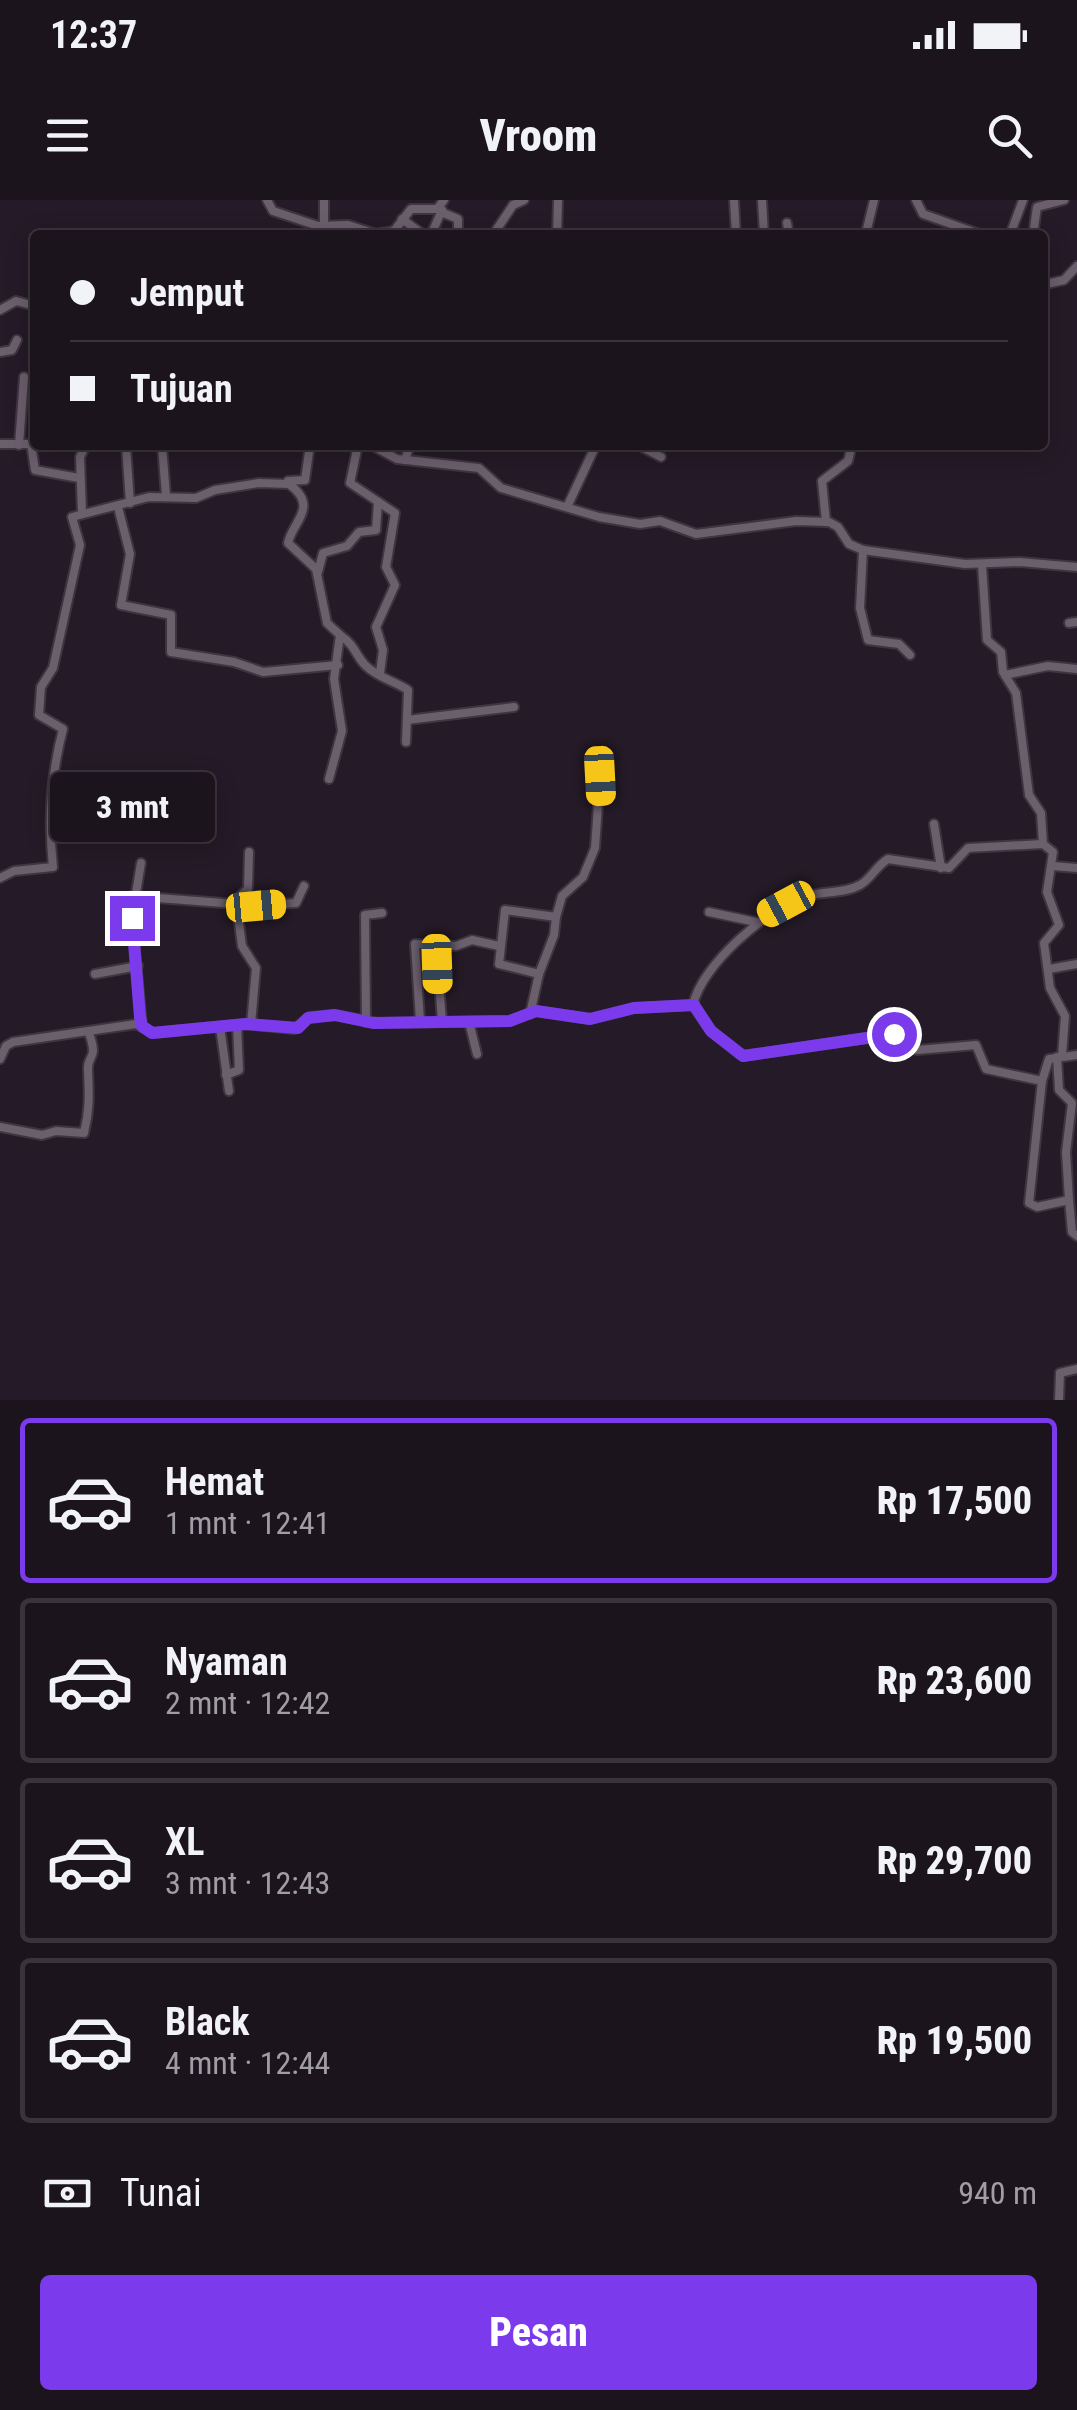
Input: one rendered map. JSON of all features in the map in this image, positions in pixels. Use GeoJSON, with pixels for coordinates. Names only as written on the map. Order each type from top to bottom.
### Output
{"type":"FeatureCollection","features":[{"type":"Feature","properties":{"kind":"street"},"geometry":{"type":"LineString","coordinates":[[267,200],[273,211],[324,226],[348,225],[365,230]]}},
{"type":"Feature","properties":{"kind":"street"},"geometry":{"type":"LineString","coordinates":[[324,200],[324,226]]}},
{"type":"Feature","properties":{"kind":"street"},"geometry":{"type":"LineString","coordinates":[[496,230],[511,203],[524,200]]}},
{"type":"Feature","properties":{"kind":"street"},"geometry":{"type":"LineString","coordinates":[[557,230],[558,200]]}},
{"type":"Feature","properties":{"kind":"street"},"geometry":{"type":"LineString","coordinates":[[734,200],[736,230]]}},
{"type":"Feature","properties":{"kind":"street"},"geometry":{"type":"LineString","coordinates":[[762,200],[764,230]]}},
{"type":"Feature","properties":{"kind":"street"},"geometry":{"type":"LineString","coordinates":[[868,230],[874,200]]}},
{"type":"Feature","properties":{"kind":"street"},"geometry":{"type":"LineString","coordinates":[[916,200],[923,214],[968,230]]}},
{"type":"Feature","properties":{"kind":"street"},"geometry":{"type":"LineString","coordinates":[[1011,230],[1014,213],[1023,200]]}},
{"type":"Feature","properties":{"kind":"street"},"geometry":{"type":"LineString","coordinates":[[1033,230],[1034,203],[1077,203]]}},
{"type":"Feature","properties":{"kind":"street"},"geometry":{"type":"LineString","coordinates":[[395,230],[416,207],[442,206],[458,219],[458,230]]}},
{"type":"Feature","properties":{"kind":"street"},"geometry":{"type":"LineString","coordinates":[[434,230],[442,206]]}},
{"type":"Feature","properties":{"kind":"street"},"geometry":{"type":"LineString","coordinates":[[402,219],[417,230]]}},
{"type":"Feature","properties":{"kind":"street"},"geometry":{"type":"LineString","coordinates":[[788,223],[788,230]]}},
{"type":"Feature","properties":{"kind":"street"},"geometry":{"type":"LineString","coordinates":[[1048,284],[1064,280],[1077,266]]}},
{"type":"Feature","properties":{"kind":"street"},"geometry":{"type":"LineString","coordinates":[[0,310],[16,301],[30,305]]}},
{"type":"Feature","properties":{"kind":"street"},"geometry":{"type":"LineString","coordinates":[[0,352],[12,350],[17,340]]}},
{"type":"Feature","properties":{"kind":"street"},"geometry":{"type":"LineString","coordinates":[[18,445],[24,377]]}},
{"type":"Feature","properties":{"kind":"street"},"geometry":{"type":"LineString","coordinates":[[0,444],[30,447]]}},
{"type":"Feature","properties":{"kind":"street"},"geometry":{"type":"LineString","coordinates":[[35,450],[33,466],[37,472],[79,478]]}},
{"type":"Feature","properties":{"kind":"street"},"geometry":{"type":"LineString","coordinates":[[82,513],[79,478],[85,450]]}},
{"type":"Feature","properties":{"kind":"street"},"geometry":{"type":"LineString","coordinates":[[126,450],[130,503]]}},
{"type":"Feature","properties":{"kind":"street"},"geometry":{"type":"LineString","coordinates":[[162,450],[166,496]]}},
{"type":"Feature","properties":{"kind":"street"},"geometry":{"type":"LineString","coordinates":[[0,878],[14,871],[53,867],[48,847],[52,774],[63,729],[60,724],[41,719],[41,687],[53,668],[73,589],[80,541],[71,518],[166,496],[200,497],[215,490],[305,480],[309,450]]}},
{"type":"Feature","properties":{"kind":"street"},"geometry":{"type":"LineString","coordinates":[[357,450],[350,484],[395,514],[386,566],[395,585],[376,627],[382,650],[380,673]]}},
{"type":"Feature","properties":{"kind":"street"},"geometry":{"type":"LineString","coordinates":[[382,450],[405,460],[479,468],[501,488],[628,523],[660,521],[696,534],[826,522],[862,550],[982,565],[1020,562],[1077,567]]}},
{"type":"Feature","properties":{"kind":"street"},"geometry":{"type":"LineString","coordinates":[[405,460],[408,450]]}},
{"type":"Feature","properties":{"kind":"street"},"geometry":{"type":"LineString","coordinates":[[567,508],[592,450]]}},
{"type":"Feature","properties":{"kind":"street"},"geometry":{"type":"LineString","coordinates":[[648,450],[661,456]]}},
{"type":"Feature","properties":{"kind":"street"},"geometry":{"type":"LineString","coordinates":[[826,522],[822,481],[848,462],[851,450]]}},
{"type":"Feature","properties":{"kind":"street"},"geometry":{"type":"LineString","coordinates":[[283,482],[300,494],[303,515],[288,543],[318,573]]}},
{"type":"Feature","properties":{"kind":"street"},"geometry":{"type":"LineString","coordinates":[[378,502],[376,530],[359,532],[347,546],[323,553],[318,573],[328,623],[358,648],[366,665],[380,673],[387,683],[408,690],[406,742]]}},
{"type":"Feature","properties":{"kind":"street"},"geometry":{"type":"LineString","coordinates":[[118,507],[130,554],[121,604],[171,614],[172,652],[234,662],[264,672],[338,665]]}},
{"type":"Feature","properties":{"kind":"street"},"geometry":{"type":"LineString","coordinates":[[862,550],[860,605],[868,640],[900,644],[910,656]]}},
{"type":"Feature","properties":{"kind":"street"},"geometry":{"type":"LineString","coordinates":[[982,565],[987,640],[1001,652],[1005,676],[1016,693],[1029,795],[1042,813],[1043,844]]}},
{"type":"Feature","properties":{"kind":"street"},"geometry":{"type":"LineString","coordinates":[[330,780],[342,731],[334,679],[340,634]]}},
{"type":"Feature","properties":{"kind":"street"},"geometry":{"type":"LineString","coordinates":[[1005,676],[1048,666],[1077,668]]}},
{"type":"Feature","properties":{"kind":"street"},"geometry":{"type":"LineString","coordinates":[[406,720],[514,708]]}},
{"type":"Feature","properties":{"kind":"street"},"geometry":{"type":"LineString","coordinates":[[530,1014],[562,896],[587,871],[596,848],[600,776]]}},
{"type":"Feature","properties":{"kind":"street"},"geometry":{"type":"LineString","coordinates":[[934,824],[942,868]]}},
{"type":"Feature","properties":{"kind":"street"},"geometry":{"type":"LineString","coordinates":[[1042,1082],[986,1069],[976,1045],[917,1050],[894,1034],[743,1056],[711,1031],[694,1005],[699,987],[756,922],[806,896],[856,888],[888,859],[942,868],[952,866],[968,848],[1043,844],[1053,850],[1047,892],[1059,925],[1044,940],[1050,988],[1065,1016],[1059,1090],[1072,1102],[1066,1152],[1072,1232],[1077,1236]]}},
{"type":"Feature","properties":{"kind":"street"},"geometry":{"type":"LineString","coordinates":[[250,852],[248,889],[236,905],[242,946],[256,968],[250,1024]]}},
{"type":"Feature","properties":{"kind":"street"},"geometry":{"type":"LineString","coordinates":[[141,863],[132,896],[142,1026]]}},
{"type":"Feature","properties":{"kind":"street"},"geometry":{"type":"LineString","coordinates":[[1052,866],[1077,868]]}},
{"type":"Feature","properties":{"kind":"street"},"geometry":{"type":"LineString","coordinates":[[132,896],[236,905],[296,903],[304,886]]}},
{"type":"Feature","properties":{"kind":"street"},"geometry":{"type":"LineString","coordinates":[[539,974],[500,966],[498,946],[506,909],[556,917]]}},
{"type":"Feature","properties":{"kind":"street"},"geometry":{"type":"LineString","coordinates":[[709,912],[756,922]]}},
{"type":"Feature","properties":{"kind":"street"},"geometry":{"type":"LineString","coordinates":[[366,1022],[365,916],[382,913]]}},
{"type":"Feature","properties":{"kind":"street"},"geometry":{"type":"LineString","coordinates":[[420,1021],[414,945],[456,946],[472,940],[498,946]]}},
{"type":"Feature","properties":{"kind":"street"},"geometry":{"type":"LineString","coordinates":[[436,943],[442,1021]]}},
{"type":"Feature","properties":{"kind":"street"},"geometry":{"type":"LineString","coordinates":[[1048,968],[1077,964]]}},
{"type":"Feature","properties":{"kind":"street"},"geometry":{"type":"LineString","coordinates":[[95,974],[138,966]]}},
{"type":"Feature","properties":{"kind":"street"},"geometry":{"type":"LineString","coordinates":[[0,1059],[13,1042],[142,1026],[152,1033],[250,1024],[298,1028],[308,1018],[335,1015],[366,1022],[515,1020],[530,1014],[590,1019],[634,1008],[694,1005]]}},
{"type":"Feature","properties":{"kind":"street"},"geometry":{"type":"LineString","coordinates":[[469,1022],[478,1054]]}},
{"type":"Feature","properties":{"kind":"street"},"geometry":{"type":"LineString","coordinates":[[226,1075],[240,1070],[237,1025]]}},
{"type":"Feature","properties":{"kind":"street"},"geometry":{"type":"LineString","coordinates":[[220,1027],[229,1090]]}},
{"type":"Feature","properties":{"kind":"street"},"geometry":{"type":"LineString","coordinates":[[0,1127],[42,1135],[84,1133],[92,1106],[88,1071],[95,1054],[89,1033]]}},
{"type":"Feature","properties":{"kind":"street"},"geometry":{"type":"LineString","coordinates":[[1068,1200],[1037,1207],[1029,1200],[1042,1082],[1049,1059],[1077,1055]]}},
{"type":"Feature","properties":{"kind":"street"},"geometry":{"type":"LineString","coordinates":[[1059,1400],[1062,1370],[1077,1369]]}},
{"type":"Feature","properties":{"kind":"route"},"geometry":{"type":"LineString","coordinates":[[132,918],[138,945],[140,1017],[142,1026],[152,1033],[246,1024],[298,1028],[308,1018],[335,1015],[373,1023],[510,1021],[536,1011],[590,1019],[672,1004],[694,1005],[711,1031],[743,1056],[894,1034]]}}]}
